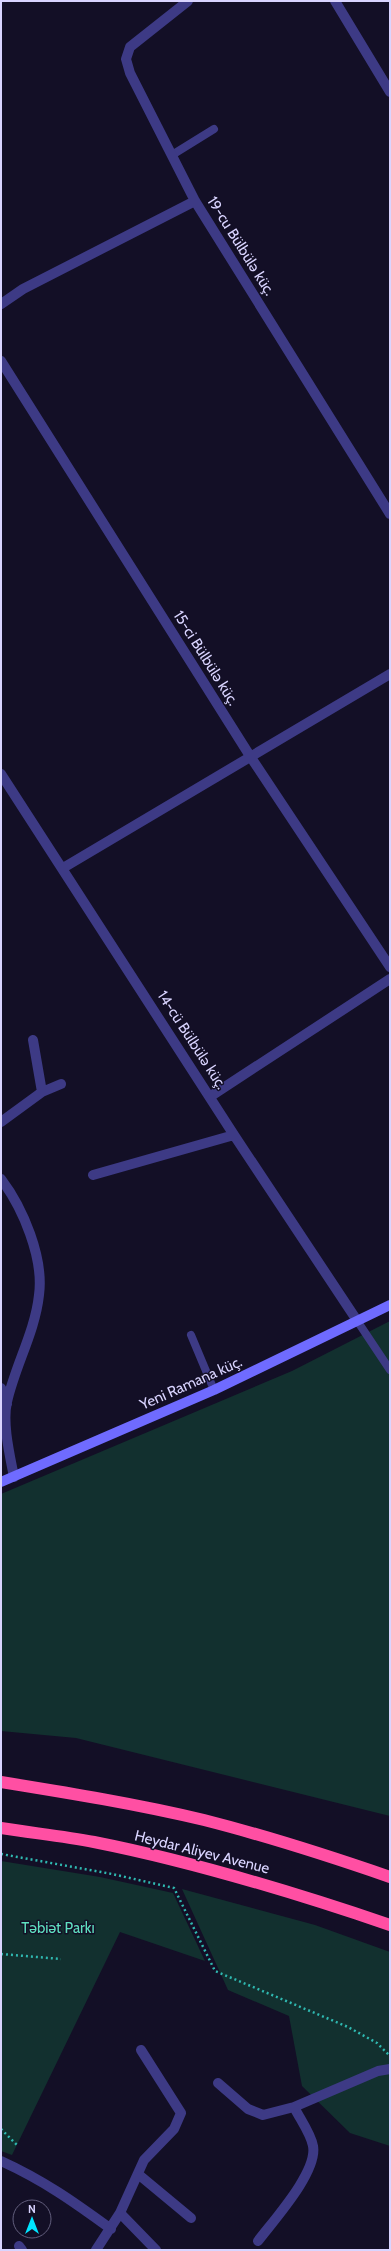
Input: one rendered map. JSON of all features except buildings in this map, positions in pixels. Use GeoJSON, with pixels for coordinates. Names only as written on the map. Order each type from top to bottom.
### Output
{"type":"FeatureCollection","features":[{"type":"Feature","properties":{"kind":"highway","name":"Heydar Aliyev Avenue"},"geometry":{"type":"LineString","coordinates":[[1,1782],[100,1798],[204,1820],[308,1849],[390,1877]]}},
{"type":"Feature","properties":{"kind":"highway","name":"Heydar Aliyev Avenue"},"geometry":{"type":"LineString","coordinates":[[1,1828],[94,1842],[194,1865],[294,1892],[390,1925]]}},
{"type":"Feature","properties":{"kind":"street","name":"19-cu Bülbülə küç."},"geometry":{"type":"LineString","coordinates":[[188,1],[130,47],[126,59],[130,73],[195,200],[390,514]]}},
{"type":"Feature","properties":{"kind":"street"},"geometry":{"type":"LineString","coordinates":[[335,1],[390,92]]}},
{"type":"Feature","properties":{"kind":"street"},"geometry":{"type":"LineString","coordinates":[[1,304],[23,289],[195,200]]}},
{"type":"Feature","properties":{"kind":"street","name":"15-ci Bülbülə küç."},"geometry":{"type":"LineString","coordinates":[[1,361],[250,756],[390,968]]}},
{"type":"Feature","properties":{"kind":"street"},"geometry":{"type":"LineString","coordinates":[[63,868],[390,674]]}},
{"type":"Feature","properties":{"kind":"street","name":"14-cü Bülbülə küç."},"geometry":{"type":"LineString","coordinates":[[1,774],[211,1096],[234,1135],[358,1322]]}},
{"type":"Feature","properties":{"kind":"street"},"geometry":{"type":"LineString","coordinates":[[211,1096],[390,979]]}},
{"type":"Feature","properties":{"kind":"street"},"geometry":{"type":"LineString","coordinates":[[33,1040],[42,1092]]}},
{"type":"Feature","properties":{"kind":"street"},"geometry":{"type":"LineString","coordinates":[[1,1122],[42,1092],[61,1084]]}},
{"type":"Feature","properties":{"kind":"street"},"geometry":{"type":"LineString","coordinates":[[93,1175],[234,1135]]}},
{"type":"Feature","properties":{"kind":"street"},"geometry":{"type":"LineString","coordinates":[[1,1179],[22,1216],[37,1256],[39,1295],[29,1334],[7,1404],[4,1446],[14,1477]]}},
{"type":"Feature","properties":{"kind":"street","name":"Yeni Ramana küç."},"geometry":{"type":"LineString","coordinates":[[1,1482],[214,1390],[390,1306]]}},
{"type":"Feature","properties":{"kind":"street"},"geometry":{"type":"LineString","coordinates":[[1,1388],[7,1404]]}},
{"type":"Feature","properties":{"kind":"street"},"geometry":{"type":"LineString","coordinates":[[96,2250],[120,2213],[144,2160],[174,2129],[180,2113],[141,2050]]}},
{"type":"Feature","properties":{"kind":"street"},"geometry":{"type":"LineString","coordinates":[[218,2083],[248,2109],[263,2115],[294,2107],[378,2071],[390,2069]]}},
{"type":"Feature","properties":{"kind":"street"},"geometry":{"type":"LineString","coordinates":[[258,2241],[304,2180],[311,2165],[313,2147],[294,2107]]}},
{"type":"Feature","properties":{"kind":"street"},"geometry":{"type":"LineString","coordinates":[[1,2161],[32,2175],[56,2189],[111,2229]]}},
{"type":"Feature","properties":{"kind":"street"},"geometry":{"type":"LineString","coordinates":[[138,2174],[191,2218]]}},
{"type":"Feature","properties":{"kind":"street"},"geometry":{"type":"LineString","coordinates":[[120,2213],[156,2250]]}},
{"type":"Feature","properties":{"kind":"lane"},"geometry":{"type":"LineString","coordinates":[[172,155],[214,129]]}},
{"type":"Feature","properties":{"kind":"lane"},"geometry":{"type":"LineString","coordinates":[[358,1322],[390,1370]]}},
{"type":"Feature","properties":{"kind":"lane"},"geometry":{"type":"LineString","coordinates":[[191,1335],[214,1390]]}},
{"type":"Feature","properties":{"kind":"path"},"geometry":{"type":"LineString","coordinates":[[1,1854],[112,1874],[174,1888],[215,1971],[348,2027],[377,2043],[390,2056]]}},
{"type":"Feature","properties":{"kind":"path"},"geometry":{"type":"LineString","coordinates":[[1,1954],[61,1959]]}},
{"type":"Feature","properties":{"kind":"path"},"geometry":{"type":"LineString","coordinates":[[1,2129],[16,2145]]}},
{"type":"Feature","properties":{"kind":"green space"},"geometry":{"type":"Polygon","coordinates":[[[390,1321],[390,1816],[76,1738],[1,1731],[1,1494],[292,1371],[390,1321]]]}},
{"type":"Feature","properties":{"kind":"green space","name":"Təbiət Parkı"},"geometry":{"type":"Polygon","coordinates":[[[1,1861],[100,1877],[173,1893],[205,1961],[120,1932],[12,2155],[1,2151],[1,1861]]]}},
{"type":"Feature","properties":{"kind":"green space"},"geometry":{"type":"Polygon","coordinates":[[[182,1889],[315,1925],[390,1952],[390,2146],[350,2133],[302,2086],[289,2016],[228,1990],[182,1889]]]}}]}
